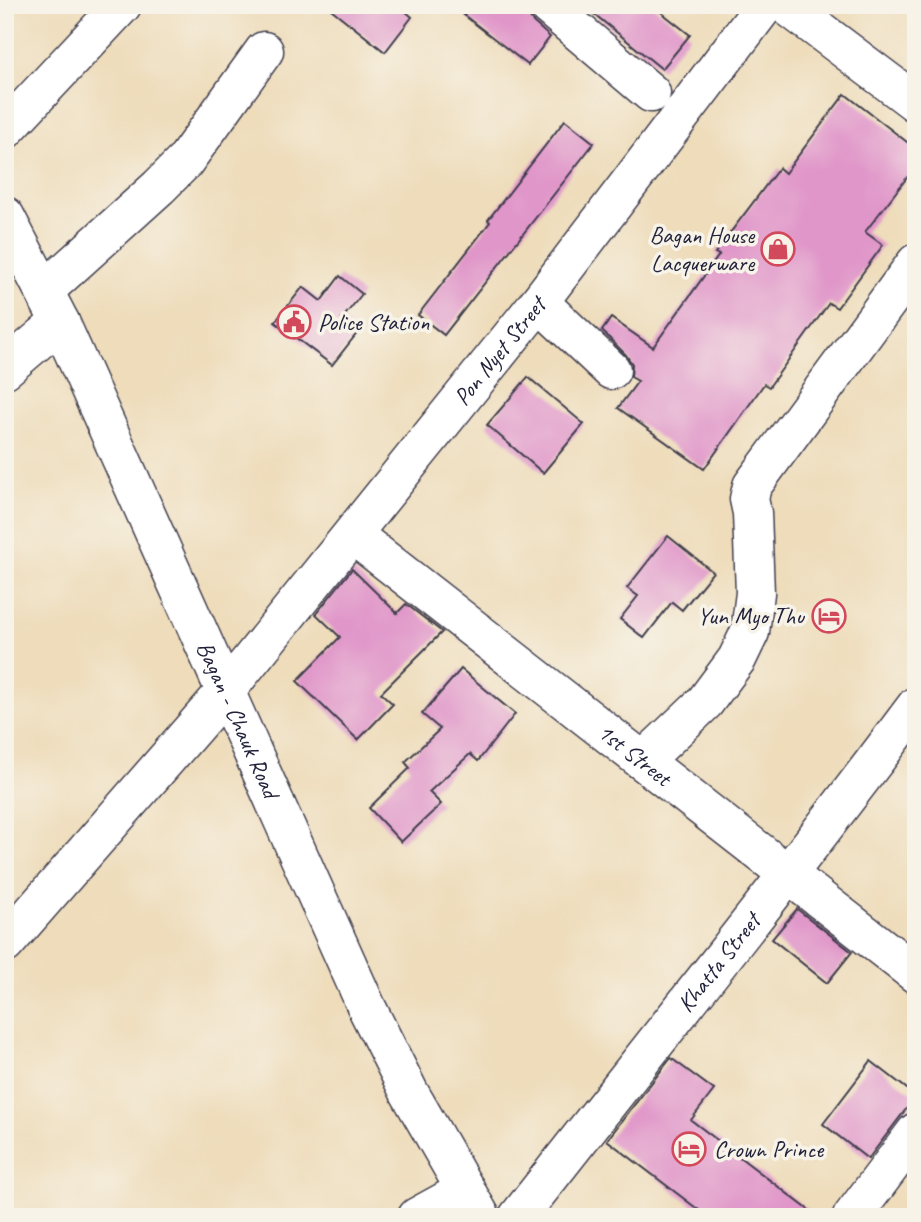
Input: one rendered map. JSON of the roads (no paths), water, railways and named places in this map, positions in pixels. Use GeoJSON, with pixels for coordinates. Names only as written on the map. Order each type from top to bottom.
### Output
{"type":"FeatureCollection","features":[{"type":"Feature","properties":{"kind":"street"},"geometry":{"type":"LineString","coordinates":[[5,130],[122,5]]}},
{"type":"Feature","properties":{"kind":"street"},"geometry":{"type":"LineString","coordinates":[[547,5],[651,93]]}},
{"type":"Feature","properties":{"kind":"street","name":"Pon Nyet Street"},"geometry":{"type":"LineString","coordinates":[[5,944],[225,692],[539,302],[765,5]]}},
{"type":"Feature","properties":{"kind":"street"},"geometry":{"type":"LineString","coordinates":[[786,5],[916,103]]}},
{"type":"Feature","properties":{"kind":"street"},"geometry":{"type":"LineString","coordinates":[[5,369],[52,306],[185,161],[264,51]]}},
{"type":"Feature","properties":{"kind":"street","name":"Bagan - Chauk Road"},"geometry":{"type":"LineString","coordinates":[[5,216],[52,306],[367,1008],[409,1092],[473,1203]]}},
{"type":"Feature","properties":{"kind":"street"},"geometry":{"type":"LineString","coordinates":[[643,761],[705,702],[737,659],[750,632],[755,593],[752,513],[749,499],[752,486],[916,262]]}},
{"type":"Feature","properties":{"kind":"street"},"geometry":{"type":"LineString","coordinates":[[539,302],[611,370]]}},
{"type":"Feature","properties":{"kind":"street","name":"1st Street"},"geometry":{"type":"LineString","coordinates":[[352,535],[916,974]]}},
{"type":"Feature","properties":{"kind":"street","name":"Khatta Street"},"geometry":{"type":"LineString","coordinates":[[518,1217],[834,815],[916,706]]}},
{"type":"Feature","properties":{"kind":"street"},"geometry":{"type":"LineString","coordinates":[[852,1217],[916,1132]]}},
{"type":"Feature","properties":{"kind":"street"},"geometry":{"type":"LineString","coordinates":[[417,1217],[473,1203]]}},
{"type":"Feature","properties":{"kind":"place","name":"Bagan House Lacquerware"},"geometry":{"type":"Point","coordinates":[778,249]}},
{"type":"Feature","properties":{"kind":"place","name":"Police Station"},"geometry":{"type":"Point","coordinates":[294,322]}},
{"type":"Feature","properties":{"kind":"place","name":"Yun Myo Thu"},"geometry":{"type":"Point","coordinates":[829,616]}},
{"type":"Feature","properties":{"kind":"place","name":"Crown Prince"},"geometry":{"type":"Point","coordinates":[689,1149]}}]}
